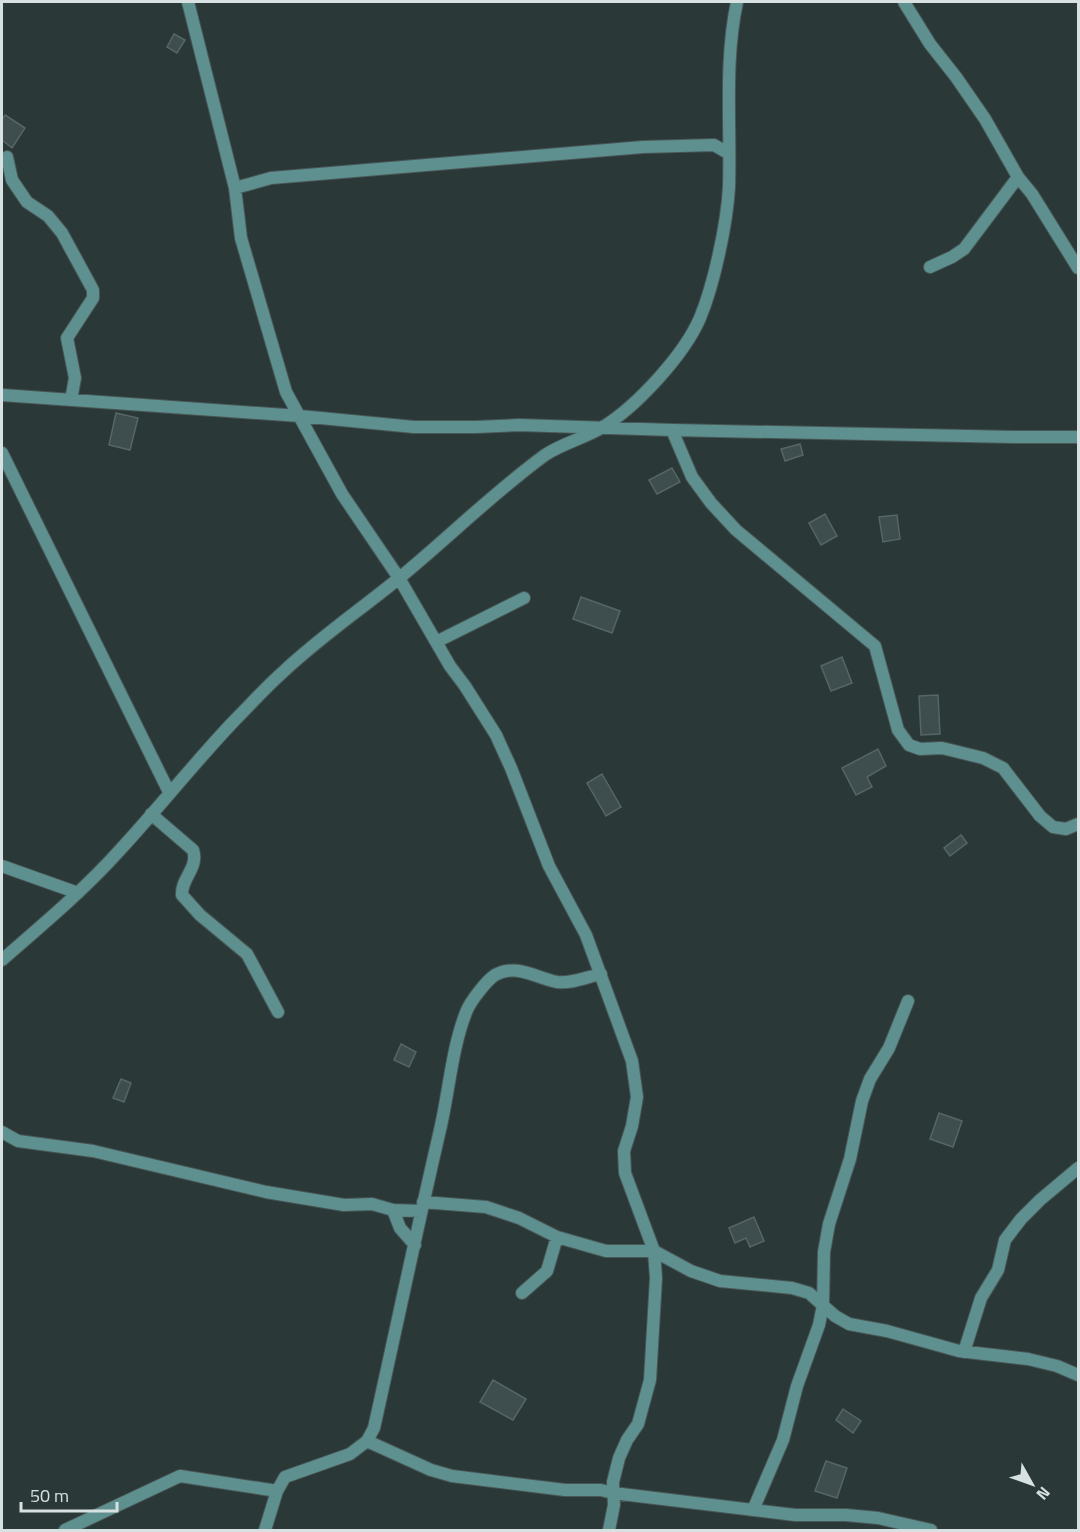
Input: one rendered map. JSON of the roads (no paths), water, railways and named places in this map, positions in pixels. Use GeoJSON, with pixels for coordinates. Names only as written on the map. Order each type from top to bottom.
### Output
{"type":"FeatureCollection","features":[{"type":"Feature","properties":{"kind":"street"},"geometry":{"type":"LineString","coordinates":[[188,2],[235,188],[241,238],[286,392],[342,494],[399,578],[436,642],[496,735],[549,866],[586,935],[635,1075],[637,1097],[623,1162],[627,1183],[654,1251],[656,1278],[650,1380],[638,1424],[619,1458],[613,1482],[614,1505],[609,1530]]}},
{"type":"Feature","properties":{"kind":"street"},"geometry":{"type":"LineString","coordinates":[[2,960],[78,893],[118,852],[232,723],[285,670],[399,578],[521,473],[550,452],[602,427],[633,404],[659,378],[700,319],[722,235],[729,189],[728,133],[733,24],[737,2]]}},
{"type":"Feature","properties":{"kind":"street"},"geometry":{"type":"LineString","coordinates":[[904,2],[930,44],[985,119],[1018,177],[1032,194],[1078,268]]}},
{"type":"Feature","properties":{"kind":"street"},"geometry":{"type":"LineString","coordinates":[[714,145],[728,133]]}},
{"type":"Feature","properties":{"kind":"street"},"geometry":{"type":"LineString","coordinates":[[235,188],[271,178],[643,147],[714,145],[728,153]]}},
{"type":"Feature","properties":{"kind":"street"},"geometry":{"type":"LineString","coordinates":[[7,157],[12,180],[27,202],[48,216],[62,233],[69,250],[93,290],[93,298],[67,338],[75,378],[71,400]]}},
{"type":"Feature","properties":{"kind":"street"},"geometry":{"type":"LineString","coordinates":[[930,267],[952,258],[964,249],[1018,177]]}},
{"type":"Feature","properties":{"kind":"street"},"geometry":{"type":"LineString","coordinates":[[2,396],[300,416],[414,427],[519,425],[1078,437]]}},
{"type":"Feature","properties":{"kind":"street"},"geometry":{"type":"LineString","coordinates":[[672,430],[692,477],[711,503],[736,530],[875,646],[898,730],[909,745],[920,749],[942,748],[983,759],[1003,768],[1040,816],[1053,827],[1066,830],[1078,824]]}},
{"type":"Feature","properties":{"kind":"street"},"geometry":{"type":"LineString","coordinates":[[2,453],[169,792]]}},
{"type":"Feature","properties":{"kind":"street"},"geometry":{"type":"LineString","coordinates":[[436,642],[524,598]]}},
{"type":"Feature","properties":{"kind":"street"},"geometry":{"type":"LineString","coordinates":[[151,814],[193,850],[196,859],[181,888],[182,895],[200,915],[247,954],[278,1012]]}},
{"type":"Feature","properties":{"kind":"street"},"geometry":{"type":"LineString","coordinates":[[2,866],[78,893]]}},
{"type":"Feature","properties":{"kind":"street"},"geometry":{"type":"LineString","coordinates":[[265,1530],[277,1491],[285,1477],[350,1454],[367,1441],[374,1428],[449,1091],[458,1036],[468,1008],[495,975],[514,970],[529,972],[557,982],[576,981],[601,974]]}},
{"type":"Feature","properties":{"kind":"street"},"geometry":{"type":"LineString","coordinates":[[753,1510],[783,1440],[797,1386],[819,1325],[823,1305],[824,1252],[829,1224],[850,1159],[862,1101],[870,1079],[889,1048],[908,1001]]}},
{"type":"Feature","properties":{"kind":"street"},"geometry":{"type":"LineString","coordinates":[[2,1132],[18,1141],[93,1151],[266,1192],[344,1205],[372,1204],[393,1210],[422,1206],[486,1207],[519,1218],[557,1237],[606,1251],[654,1251],[691,1271],[720,1281],[792,1288],[809,1293],[835,1316],[849,1324],[887,1331],[964,1352],[1028,1359],[1078,1374]]}},
{"type":"Feature","properties":{"kind":"street"},"geometry":{"type":"LineString","coordinates":[[964,1352],[981,1298],[998,1270],[1005,1240],[1040,1200],[1078,1168]]}},
{"type":"Feature","properties":{"kind":"street"},"geometry":{"type":"LineString","coordinates":[[393,1210],[400,1228],[415,1245]]}},
{"type":"Feature","properties":{"kind":"street"},"geometry":{"type":"LineString","coordinates":[[522,1293],[547,1271],[557,1237]]}},
{"type":"Feature","properties":{"kind":"street"},"geometry":{"type":"LineString","coordinates":[[367,1441],[431,1470],[452,1476],[565,1490],[601,1490],[795,1515],[846,1515],[878,1518],[931,1530]]}},
{"type":"Feature","properties":{"kind":"street"},"geometry":{"type":"LineString","coordinates":[[65,1530],[180,1476],[277,1491]]}}]}
